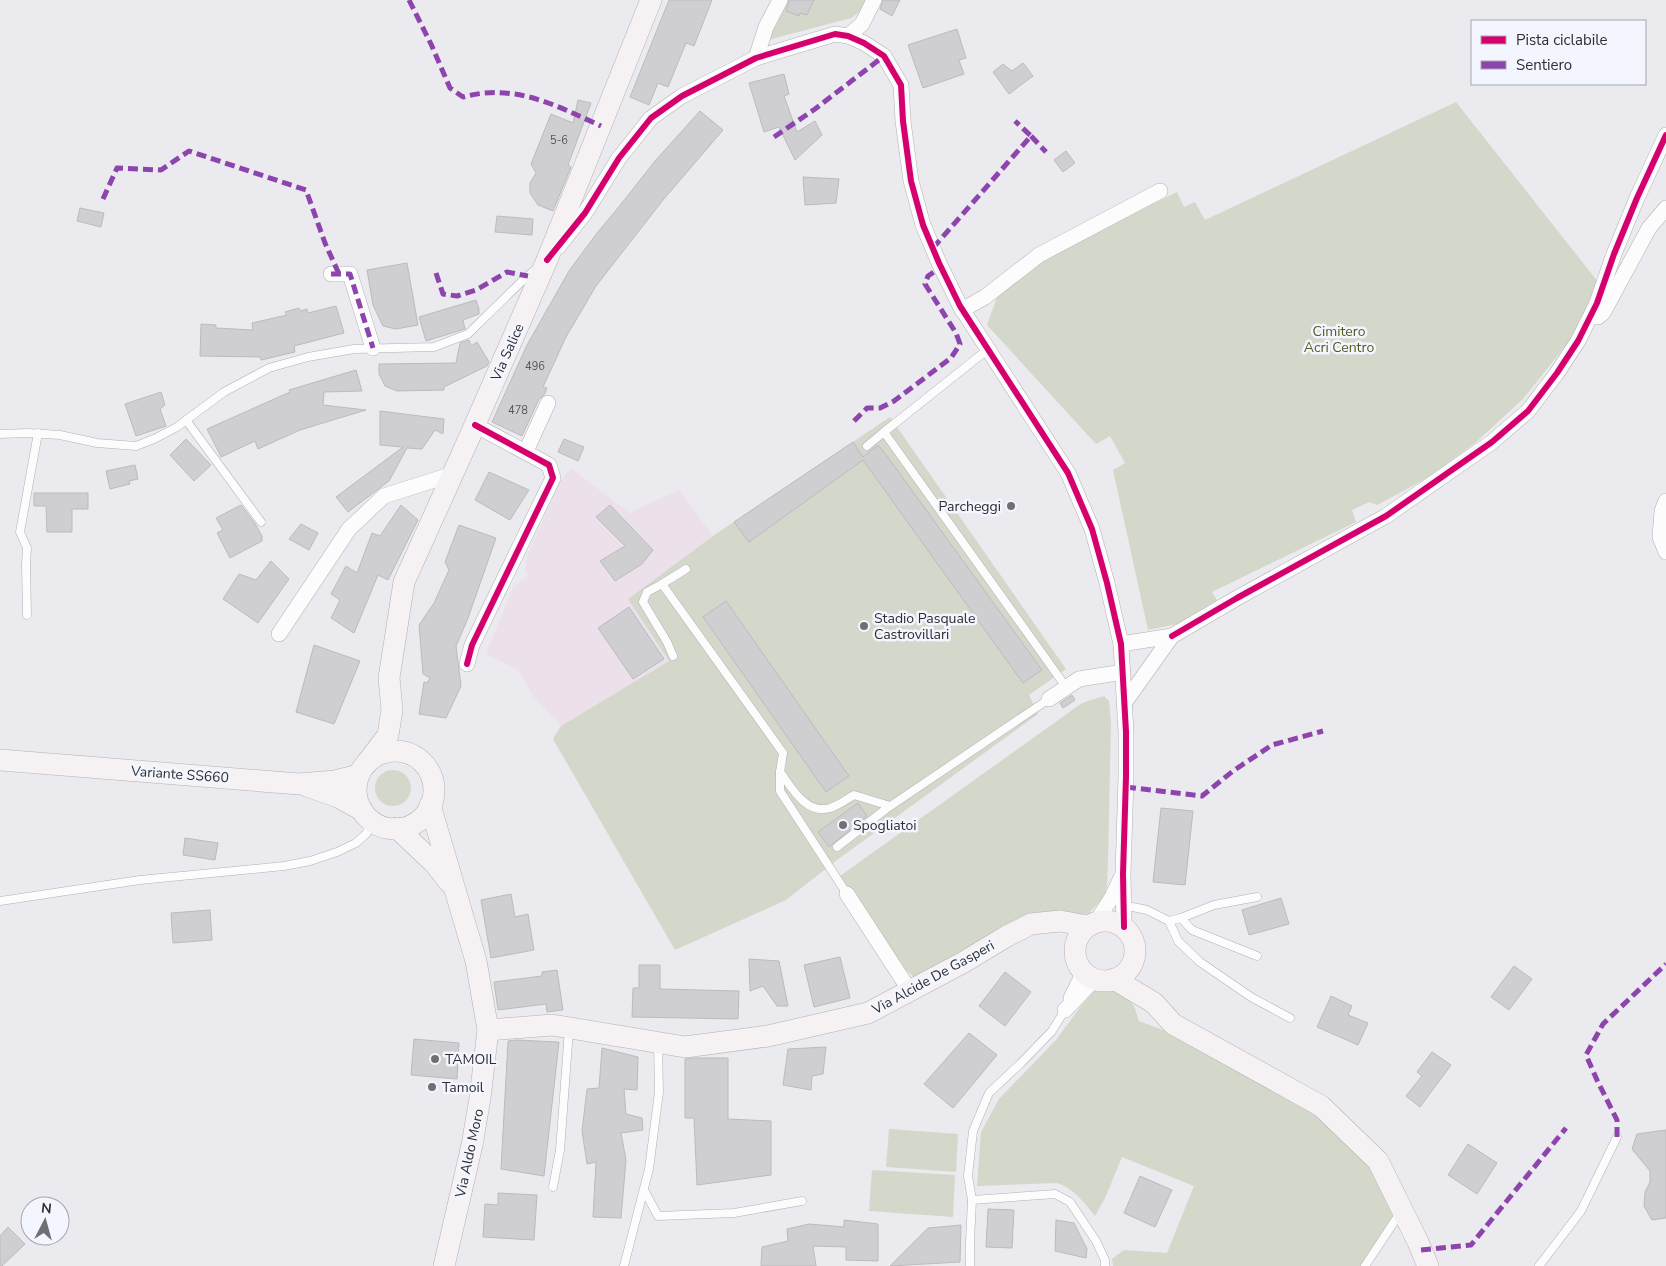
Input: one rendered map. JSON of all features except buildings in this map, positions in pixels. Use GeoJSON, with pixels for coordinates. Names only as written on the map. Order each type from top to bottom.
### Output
{"type":"FeatureCollection","features":[{"type":"Feature","properties":{"kind":"main road","name":"Via Salice"},"geometry":{"type":"LineString","coordinates":[[392,710],[389,678],[404,582],[547,260],[652,0]]}},
{"type":"Feature","properties":{"kind":"main road"},"geometry":{"type":"LineString","coordinates":[[392,710],[408,753]]}},
{"type":"Feature","properties":{"kind":"main road"},"geometry":{"type":"LineString","coordinates":[[366,815],[357,799],[356,787],[362,769],[388,735],[392,710]]}},
{"type":"Feature","properties":{"kind":"main road"},"geometry":{"type":"LineString","coordinates":[[299,784],[338,797],[382,827],[397,828],[408,826],[417,822],[425,814],[430,806],[433,785],[431,774],[417,758],[397,750],[385,752],[374,756],[362,769]]}},
{"type":"Feature","properties":{"kind":"main road","name":"Variante SS660"},"geometry":{"type":"LineString","coordinates":[[0,760],[299,784],[335,781],[362,769]]}},
{"type":"Feature","properties":{"kind":"main road","name":"Via Aldo Moro"},"geometry":{"type":"LineString","coordinates":[[430,806],[476,961],[488,1030],[472,1145],[444,1266]]}},
{"type":"Feature","properties":{"kind":"main road","name":"Via Aldo Moro"},"geometry":{"type":"LineString","coordinates":[[397,828],[435,864],[457,893]]}},
{"type":"Feature","properties":{"kind":"main road"},"geometry":{"type":"LineString","coordinates":[[1098,976],[1128,970],[1133,963],[1135,944],[1131,934],[1115,922],[1106,920],[1086,930],[1075,950],[1076,960],[1098,976],[1154,1004]]}},
{"type":"Feature","properties":{"kind":"main road","name":"Via Alcide De Gasperi"},"geometry":{"type":"LineString","coordinates":[[488,1030],[552,1025],[685,1047],[768,1036],[868,1013],[1031,924],[1057,931],[1086,930]]}},
{"type":"Feature","properties":{"kind":"main road"},"geometry":{"type":"LineString","coordinates":[[1135,954],[1141,975],[1154,1004],[1173,1024],[1322,1106],[1378,1161],[1428,1266]]}},
{"type":"Feature","properties":{"kind":"street"},"geometry":{"type":"LineString","coordinates":[[756,58],[766,27],[780,0]]}},
{"type":"Feature","properties":{"kind":"street"},"geometry":{"type":"LineString","coordinates":[[848,36],[862,24],[874,0]]}},
{"type":"Feature","properties":{"kind":"street"},"geometry":{"type":"LineString","coordinates":[[547,260],[585,213],[619,158],[651,118],[682,96],[756,58],[835,34],[848,36],[864,43],[884,56],[900,85],[911,181],[923,225],[939,263],[962,310],[1068,472],[1092,529],[1107,583],[1121,644],[1125,702],[1124,927]]}},
{"type":"Feature","properties":{"kind":"street"},"geometry":{"type":"LineString","coordinates":[[1121,644],[1172,636],[1386,516],[1492,442],[1528,411],[1557,373],[1578,341],[1597,303],[1614,254],[1666,135]]}},
{"type":"Feature","properties":{"kind":"street"},"geometry":{"type":"LineString","coordinates":[[962,310],[985,297],[1039,255],[1160,191]]}},
{"type":"Feature","properties":{"kind":"street"},"geometry":{"type":"LineString","coordinates":[[1578,341],[1602,313],[1649,228],[1666,208]]}},
{"type":"Feature","properties":{"kind":"street"},"geometry":{"type":"LineString","coordinates":[[331,274],[350,274],[373,348]]}},
{"type":"Feature","properties":{"kind":"street"},"geometry":{"type":"LineString","coordinates":[[526,452],[548,403]]}},
{"type":"Feature","properties":{"kind":"street"},"geometry":{"type":"LineString","coordinates":[[467,664],[472,645],[553,478],[550,465],[475,425]]}},
{"type":"Feature","properties":{"kind":"street"},"geometry":{"type":"LineString","coordinates":[[279,634],[349,529],[384,496],[453,474]]}},
{"type":"Feature","properties":{"kind":"street"},"geometry":{"type":"LineString","coordinates":[[1666,501],[1662,511],[1660,538],[1666,552]]}},
{"type":"Feature","properties":{"kind":"street"},"geometry":{"type":"LineString","coordinates":[[1125,702],[1172,636]]}},
{"type":"Feature","properties":{"kind":"street"},"geometry":{"type":"LineString","coordinates":[[1049,699],[1079,679],[1123,672]]}},
{"type":"Feature","properties":{"kind":"street"},"geometry":{"type":"LineString","coordinates":[[1086,930],[1112,897],[1123,874]]}},
{"type":"Feature","properties":{"kind":"street"},"geometry":{"type":"LineString","coordinates":[[847,894],[910,991]]}},
{"type":"Feature","properties":{"kind":"street"},"geometry":{"type":"LineString","coordinates":[[1065,1010],[1080,980],[1098,976]]}},
{"type":"Feature","properties":{"kind":"lane"},"geometry":{"type":"LineString","coordinates":[[0,434],[38,433],[60,435],[97,443],[136,446],[154,439],[186,420],[224,392],[269,368],[308,357],[354,349],[434,347],[468,334],[520,283],[547,260]]}},
{"type":"Feature","properties":{"kind":"lane"},"geometry":{"type":"LineString","coordinates":[[867,446],[987,350]]}},
{"type":"Feature","properties":{"kind":"lane"},"geometry":{"type":"LineString","coordinates":[[186,420],[261,522]]}},
{"type":"Feature","properties":{"kind":"lane"},"geometry":{"type":"LineString","coordinates":[[884,432],[1066,688]]}},
{"type":"Feature","properties":{"kind":"lane"},"geometry":{"type":"LineString","coordinates":[[27,615],[27,548],[20,532],[38,433]]}},
{"type":"Feature","properties":{"kind":"lane"},"geometry":{"type":"LineString","coordinates":[[673,656],[668,642],[643,602],[647,592],[686,569]]}},
{"type":"Feature","properties":{"kind":"lane"},"geometry":{"type":"LineString","coordinates":[[662,584],[783,753],[780,791],[847,894]]}},
{"type":"Feature","properties":{"kind":"lane"},"geometry":{"type":"LineString","coordinates":[[836,847],[890,806],[1049,699]]}},
{"type":"Feature","properties":{"kind":"lane"},"geometry":{"type":"LineString","coordinates":[[780,772],[799,798],[819,810],[832,808],[854,795],[890,806]]}},
{"type":"Feature","properties":{"kind":"lane"},"geometry":{"type":"LineString","coordinates":[[0,901],[140,880],[284,866],[310,861],[356,843],[367,832],[366,815]]}},
{"type":"Feature","properties":{"kind":"lane"},"geometry":{"type":"LineString","coordinates":[[1123,905],[1148,910],[1169,920],[1181,918],[1214,905],[1257,897]]}},
{"type":"Feature","properties":{"kind":"lane"},"geometry":{"type":"LineString","coordinates":[[1181,918],[1192,930],[1257,956]]}},
{"type":"Feature","properties":{"kind":"lane"},"geometry":{"type":"LineString","coordinates":[[1169,920],[1178,941],[1200,962],[1251,997],[1290,1018]]}},
{"type":"Feature","properties":{"kind":"lane"},"geometry":{"type":"LineString","coordinates":[[970,1266],[972,1200],[968,1176],[973,1131],[989,1093],[1052,1031],[1065,1010]]}},
{"type":"Feature","properties":{"kind":"lane"},"geometry":{"type":"LineString","coordinates":[[553,1187],[560,1150],[570,1028]]}},
{"type":"Feature","properties":{"kind":"lane"},"geometry":{"type":"LineString","coordinates":[[624,1266],[649,1169],[659,1092],[658,1043]]}},
{"type":"Feature","properties":{"kind":"lane"},"geometry":{"type":"LineString","coordinates":[[1539,1266],[1581,1210],[1617,1137]]}},
{"type":"Feature","properties":{"kind":"lane"},"geometry":{"type":"LineString","coordinates":[[644,1190],[658,1216],[734,1213],[802,1201]]}},
{"type":"Feature","properties":{"kind":"lane"},"geometry":{"type":"LineString","coordinates":[[972,1200],[1055,1194],[1070,1202],[1096,1241],[1105,1260],[1105,1266]]}},
{"type":"Feature","properties":{"kind":"lane"},"geometry":{"type":"LineString","coordinates":[[1366,1266],[1402,1210]]}},
{"type":"Feature","properties":{"kind":"shaded area"},"geometry":{"type":"Polygon","coordinates":[[[571,468],[629,513],[679,490],[713,536],[628,599],[670,661],[561,726],[534,697],[518,670],[486,654],[513,587],[528,575],[525,570],[527,556],[560,482],[571,468]]]}},
{"type":"Feature","properties":{"kind":"green space"},"geometry":{"type":"Polygon","coordinates":[[[789,0],[868,0],[862,10],[851,18],[768,40],[789,0]]]}},
{"type":"Feature","properties":{"kind":"green space","name":"Cimitero Acri Centro"},"geometry":{"type":"Polygon","coordinates":[[[1456,102],[1598,282],[1574,335],[1523,399],[1475,443],[1429,477],[1377,505],[1369,502],[1352,510],[1356,522],[1212,592],[1217,600],[1177,624],[1148,630],[1113,470],[1125,463],[1110,436],[1096,444],[987,325],[999,292],[1060,250],[1177,192],[1184,207],[1195,202],[1205,220],[1456,102]]]}},
{"type":"Feature","properties":{"kind":"green space"},"geometry":{"type":"Polygon","coordinates":[[[890,417],[1066,669],[1029,695],[1038,714],[837,860],[786,900],[675,950],[553,739],[561,726],[669,661],[628,599],[713,536],[890,417]]]}},
{"type":"Feature","properties":{"kind":"green space"},"geometry":{"type":"Polygon","coordinates":[[[1104,696],[1109,701],[1111,723],[1107,886],[1104,897],[1089,913],[1076,916],[1023,917],[1003,926],[947,962],[916,979],[899,964],[890,952],[880,931],[844,886],[840,876],[1082,703],[1104,696]]]}},
{"type":"Feature","properties":{"kind":"green space"},"geometry":{"type":"Polygon","coordinates":[[[393,770],[400,771],[406,775],[410,781],[410,795],[406,801],[400,805],[393,806],[386,805],[380,801],[376,795],[375,788],[376,781],[380,775],[386,771],[393,770]]]}},
{"type":"Feature","properties":{"kind":"green space"},"geometry":{"type":"Polygon","coordinates":[[[1108,984],[1120,987],[1134,1006],[1139,1021],[1176,1035],[1306,1108],[1361,1156],[1376,1173],[1398,1216],[1365,1266],[1113,1266],[1112,1259],[1124,1250],[1167,1253],[1194,1186],[1122,1157],[1105,1198],[1095,1216],[1074,1192],[1057,1183],[977,1186],[981,1132],[999,1099],[1056,1040],[1097,988],[1108,984]]]}},
{"type":"Feature","properties":{"kind":"green space"},"geometry":{"type":"Polygon","coordinates":[[[889,1129],[958,1134],[956,1172],[886,1167],[889,1129]]]}},
{"type":"Feature","properties":{"kind":"green space"},"geometry":{"type":"Polygon","coordinates":[[[872,1170],[955,1175],[953,1217],[869,1211],[872,1170]]]}},
{"type":"Feature","properties":{"kind":"marked path"},"geometry":{"type":"LineString","coordinates":[[409,0],[450,88],[463,97],[482,93],[517,94],[551,104],[601,126]]}},
{"type":"Feature","properties":{"kind":"marked path"},"geometry":{"type":"LineString","coordinates":[[774,137],[815,109],[884,56]]}},
{"type":"Feature","properties":{"kind":"marked path"},"geometry":{"type":"LineString","coordinates":[[933,248],[1031,136],[1015,121]]}},
{"type":"Feature","properties":{"kind":"marked path"},"geometry":{"type":"LineString","coordinates":[[1031,136],[1046,152]]}},
{"type":"Feature","properties":{"kind":"marked path"},"geometry":{"type":"LineString","coordinates":[[103,199],[117,168],[161,170],[189,151],[306,190],[325,243],[339,274]]}},
{"type":"Feature","properties":{"kind":"marked path"},"geometry":{"type":"LineString","coordinates":[[854,421],[867,408],[880,408],[894,401],[951,358],[960,344],[956,333],[925,284],[928,276],[941,267]]}},
{"type":"Feature","properties":{"kind":"marked path"},"geometry":{"type":"LineString","coordinates":[[436,273],[443,294],[457,296],[476,290],[507,272],[528,276]]}},
{"type":"Feature","properties":{"kind":"marked path"},"geometry":{"type":"LineString","coordinates":[[331,274],[350,274],[373,348]]}},
{"type":"Feature","properties":{"kind":"marked path"},"geometry":{"type":"LineString","coordinates":[[1126,787],[1202,796],[1233,771],[1272,745],[1323,731]]}},
{"type":"Feature","properties":{"kind":"marked path"},"geometry":{"type":"LineString","coordinates":[[1617,1137],[1617,1120],[1586,1055],[1603,1024],[1666,964]]}},
{"type":"Feature","properties":{"kind":"marked path"},"geometry":{"type":"LineString","coordinates":[[1421,1250],[1471,1245],[1566,1128]]}},
{"type":"Feature","properties":{"kind":"cycle path"},"geometry":{"type":"LineString","coordinates":[[547,260],[585,213],[619,158],[651,118],[682,96],[756,58],[835,34],[848,36],[864,43],[884,56],[901,85],[903,121],[911,181],[923,225],[939,263],[960,306],[1068,473],[1092,529],[1107,583],[1121,644],[1126,732],[1123,874],[1124,927]]}},
{"type":"Feature","properties":{"kind":"cycle path"},"geometry":{"type":"LineString","coordinates":[[1172,636],[1386,516],[1492,442],[1528,411],[1557,373],[1578,341],[1597,303],[1614,254],[1666,135]]}},
{"type":"Feature","properties":{"kind":"cycle path"},"geometry":{"type":"LineString","coordinates":[[467,664],[472,645],[553,478],[549,465],[475,425]]}},
{"type":"Feature","properties":{"kind":"place","name":"Parcheggi"},"geometry":{"type":"Point","coordinates":[1011,506]}},
{"type":"Feature","properties":{"kind":"place","name":"Stadio Pasquale Castrovillari"},"geometry":{"type":"Point","coordinates":[864,626]}},
{"type":"Feature","properties":{"kind":"place","name":"Spogliatoi"},"geometry":{"type":"Point","coordinates":[843,825]}},
{"type":"Feature","properties":{"kind":"place","name":"TAMOIL"},"geometry":{"type":"Point","coordinates":[435,1059]}},
{"type":"Feature","properties":{"kind":"place","name":"Tamoil"},"geometry":{"type":"Point","coordinates":[432,1087]}}]}
